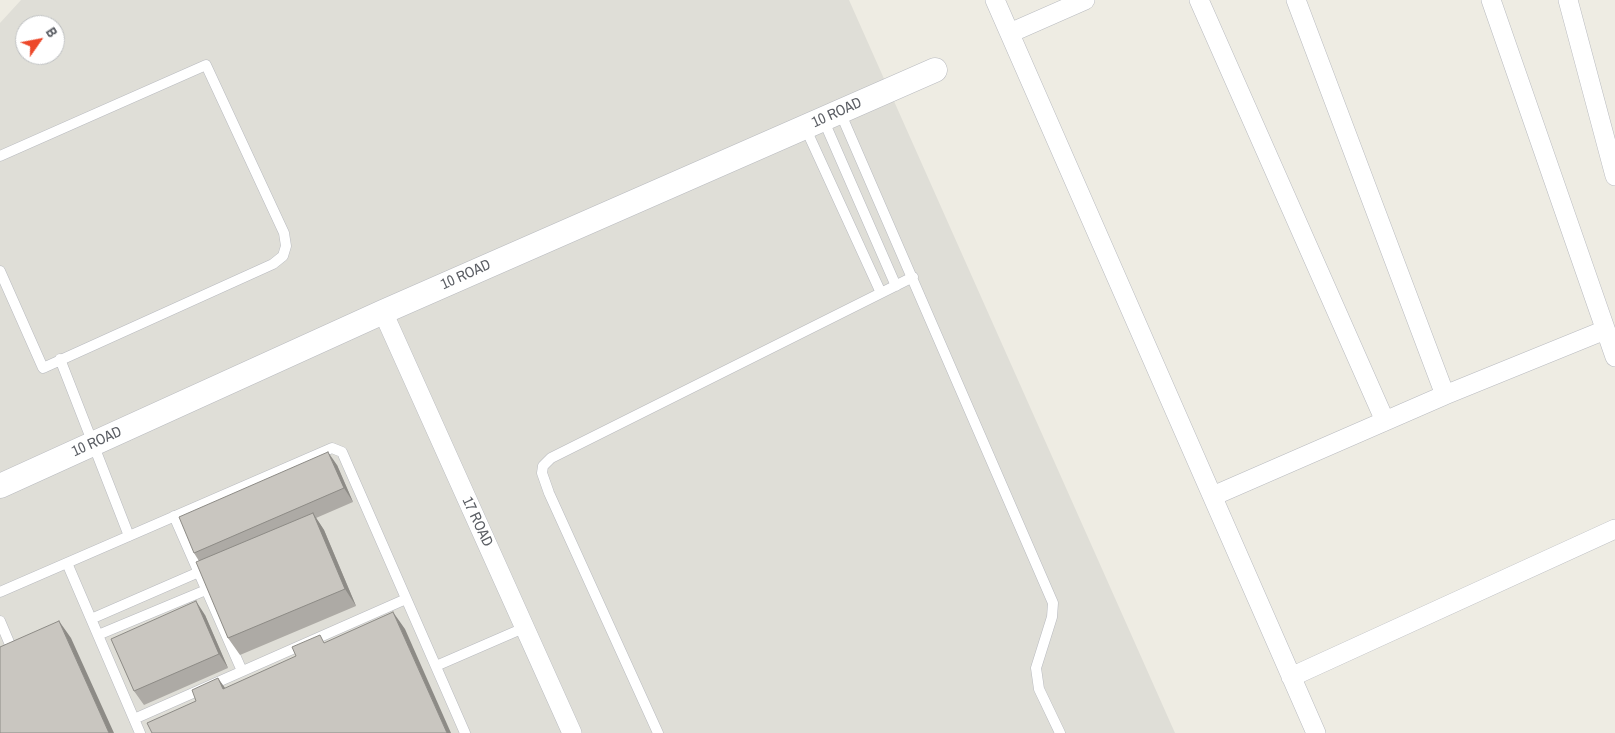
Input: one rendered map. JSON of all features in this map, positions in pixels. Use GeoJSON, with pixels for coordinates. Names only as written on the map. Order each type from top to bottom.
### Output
{"type":"FeatureCollection","features":[{"type":"Feature","properties":{"kind":"street"},"geometry":{"type":"LineString","coordinates":[[995,0],[1316,733]]}},
{"type":"Feature","properties":{"kind":"street"},"geometry":{"type":"LineString","coordinates":[[1010,33],[1085,0]]}},
{"type":"Feature","properties":{"kind":"street"},"geometry":{"type":"LineString","coordinates":[[1198,0],[1385,421]]}},
{"type":"Feature","properties":{"kind":"street"},"geometry":{"type":"LineString","coordinates":[[1296,0],[1444,395]]}},
{"type":"Feature","properties":{"kind":"street"},"geometry":{"type":"LineString","coordinates":[[1491,0],[1615,357]]}},
{"type":"Feature","properties":{"kind":"street"},"geometry":{"type":"LineString","coordinates":[[1568,0],[1615,176]]}},
{"type":"Feature","properties":{"kind":"street","name":"10 ROAD"},"geometry":{"type":"LineString","coordinates":[[0,486],[383,312],[935,70]]}},
{"type":"Feature","properties":{"kind":"street","name":"17 ROAD"},"geometry":{"type":"LineString","coordinates":[[383,312],[572,733]]}},
{"type":"Feature","properties":{"kind":"street"},"geometry":{"type":"LineString","coordinates":[[1213,496],[1444,395],[1605,330]]}},
{"type":"Feature","properties":{"kind":"street"},"geometry":{"type":"LineString","coordinates":[[1291,677],[1615,529]]}},
{"type":"Feature","properties":{"kind":"lane"},"geometry":{"type":"LineString","coordinates":[[0,156],[206,65],[284,233],[286,246],[283,256],[273,264],[43,368],[0,271]]}},
{"type":"Feature","properties":{"kind":"lane"},"geometry":{"type":"LineString","coordinates":[[823,119],[913,277],[1053,603],[1052,617],[1036,668],[1039,689],[1060,733]]}},
{"type":"Feature","properties":{"kind":"lane"},"geometry":{"type":"LineString","coordinates":[[823,119],[896,286]]}},
{"type":"Feature","properties":{"kind":"lane"},"geometry":{"type":"LineString","coordinates":[[823,119],[881,293]]}},
{"type":"Feature","properties":{"kind":"lane"},"geometry":{"type":"LineString","coordinates":[[658,733],[549,492],[542,473],[542,466],[551,458],[913,277]]}},
{"type":"Feature","properties":{"kind":"lane"},"geometry":{"type":"LineString","coordinates":[[60,359],[129,536]]}},
{"type":"Feature","properties":{"kind":"lane"},"geometry":{"type":"LineString","coordinates":[[0,592],[332,448],[342,452],[465,733]]}},
{"type":"Feature","properties":{"kind":"lane"},"geometry":{"type":"LineString","coordinates":[[174,516],[242,671]]}},
{"type":"Feature","properties":{"kind":"lane"},"geometry":{"type":"LineString","coordinates":[[67,563],[140,733]]}},
{"type":"Feature","properties":{"kind":"lane"},"geometry":{"type":"LineString","coordinates":[[91,619],[199,572]]}},
{"type":"Feature","properties":{"kind":"lane"},"geometry":{"type":"LineString","coordinates":[[98,635],[206,590]]}},
{"type":"Feature","properties":{"kind":"lane"},"geometry":{"type":"LineString","coordinates":[[134,719],[406,599]]}},
{"type":"Feature","properties":{"kind":"lane"},"geometry":{"type":"LineString","coordinates":[[0,621],[11,647]]}},
{"type":"Feature","properties":{"kind":"lane"},"geometry":{"type":"LineString","coordinates":[[436,666],[526,627]]}},
{"type":"Feature","properties":{"kind":"shaded area"},"geometry":{"type":"Polygon","coordinates":[[[21,0],[849,0],[1175,733],[0,733],[0,23],[21,0]]]}},
{"type":"Feature","properties":{"kind":"building"},"geometry":{"type":"Polygon","coordinates":[[[328,452],[344,488],[194,553],[179,517],[328,452]]]}},
{"type":"Feature","properties":{"kind":"building"},"geometry":{"type":"Polygon","coordinates":[[[313,513],[345,589],[228,638],[196,562],[313,513]]]}},
{"type":"Feature","properties":{"kind":"building"},"geometry":{"type":"Polygon","coordinates":[[[196,601],[219,654],[134,691],[111,639],[196,601]]]}},
{"type":"Feature","properties":{"kind":"building"},"geometry":{"type":"Polygon","coordinates":[[[393,612],[447,733],[152,733],[147,723],[196,701],[192,690],[218,678],[223,689],[296,656],[292,647],[320,635],[324,643],[393,612]]]}},
{"type":"Feature","properties":{"kind":"building"},"geometry":{"type":"Polygon","coordinates":[[[59,621],[109,733],[0,733],[0,647],[59,621]]]}}]}
